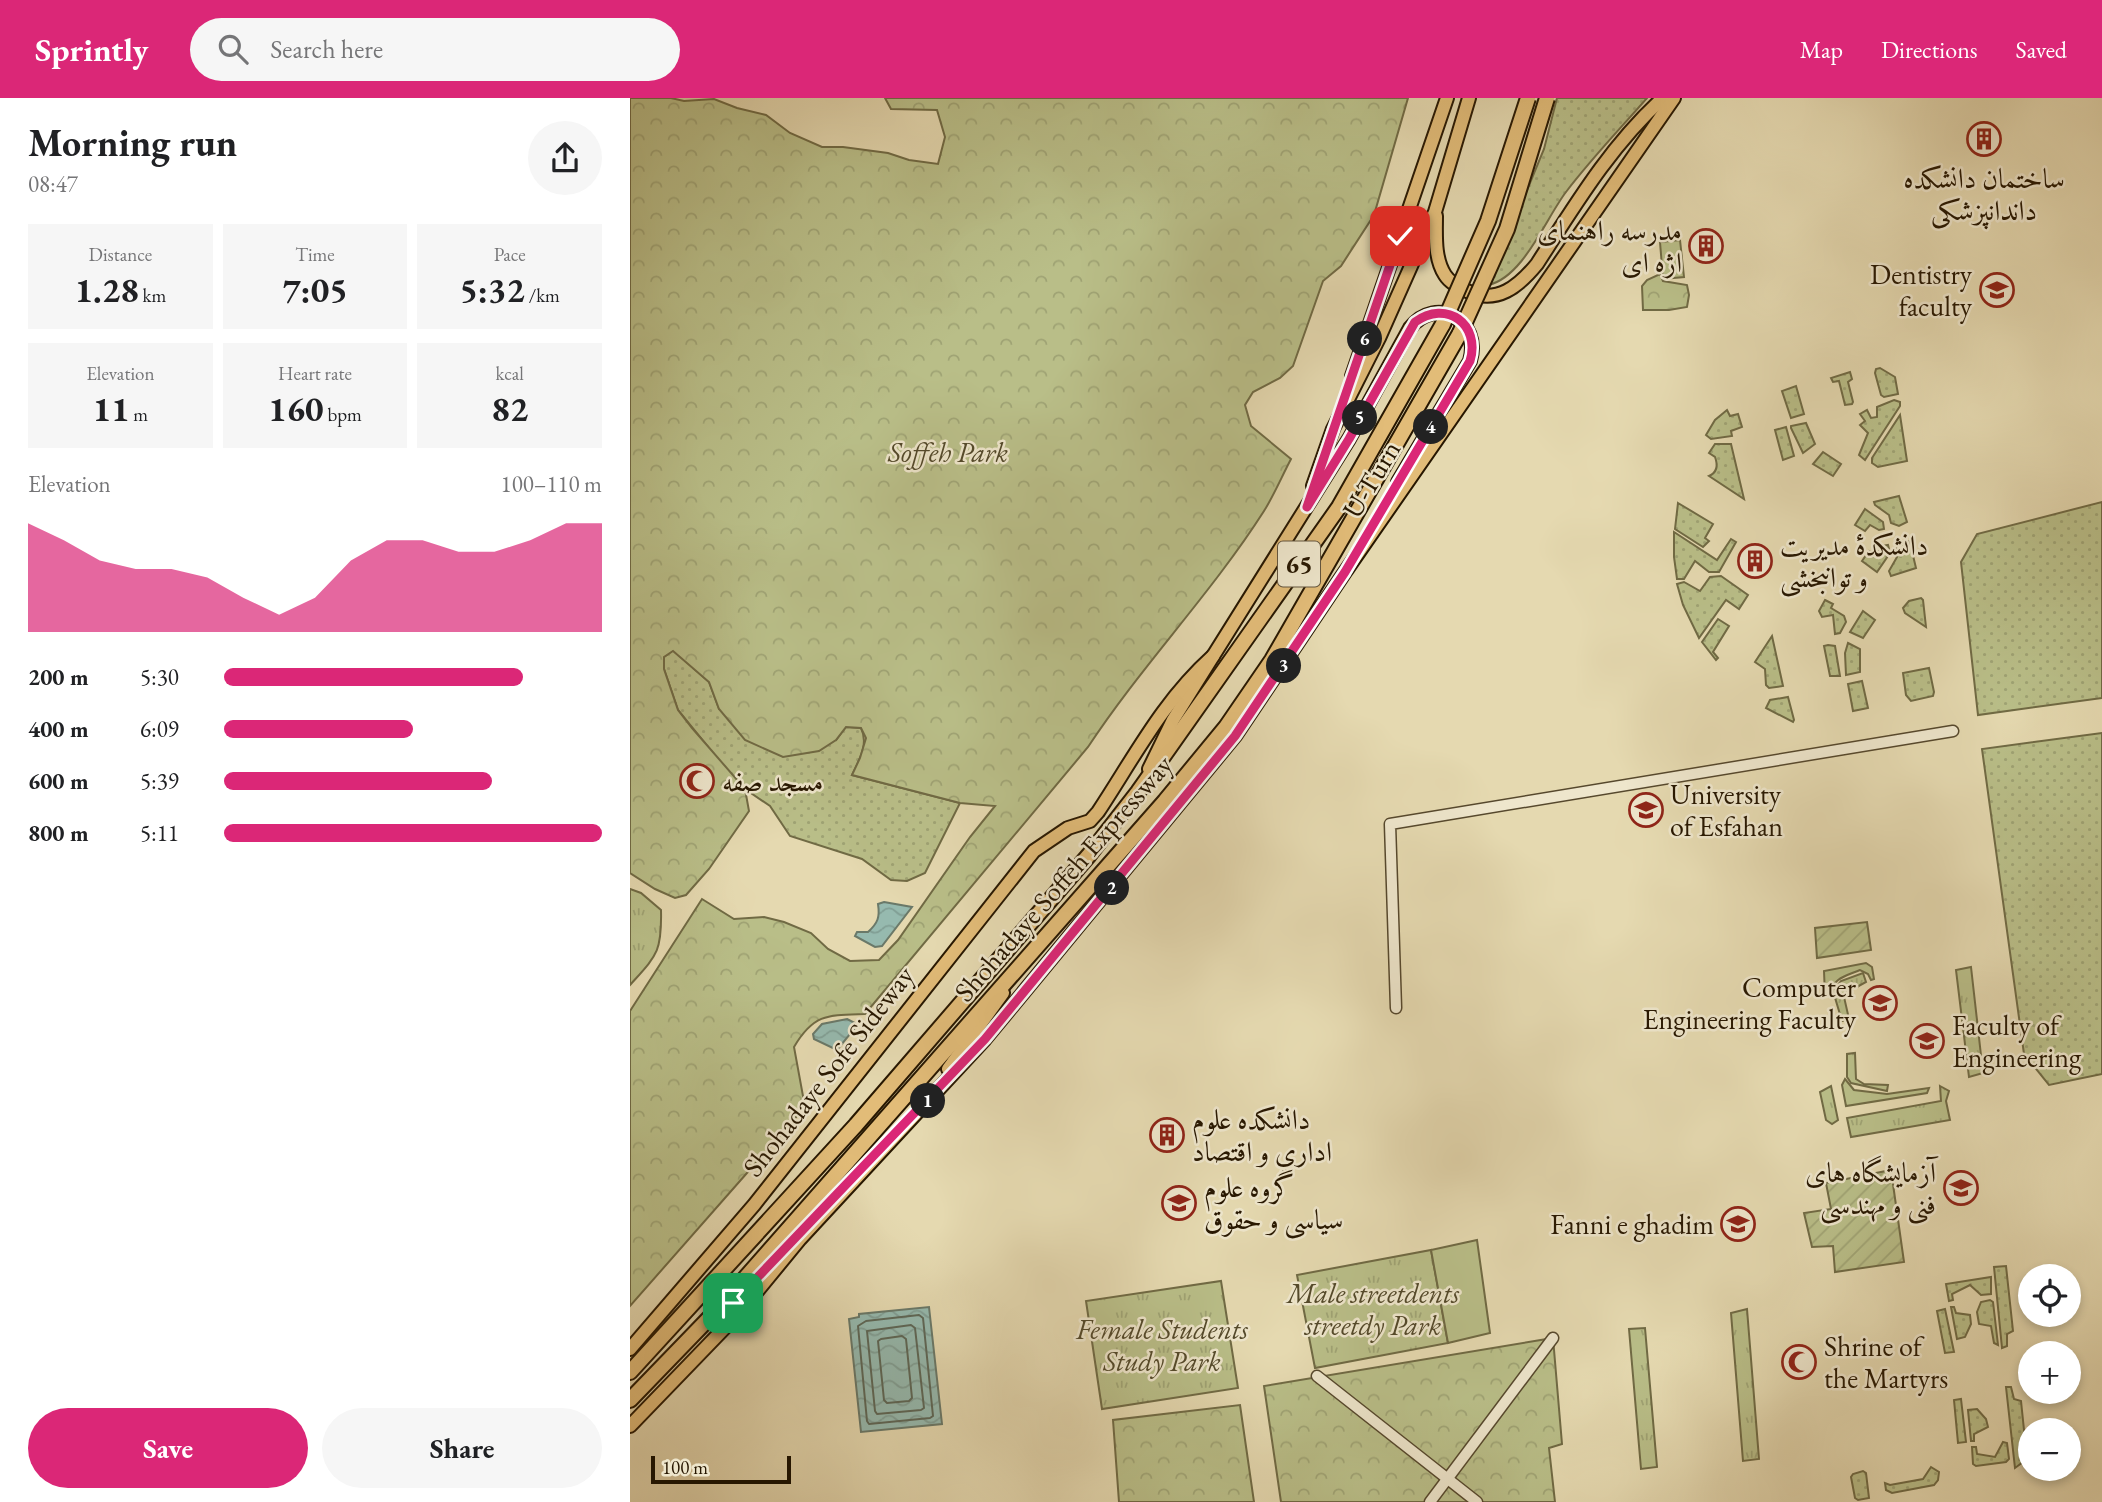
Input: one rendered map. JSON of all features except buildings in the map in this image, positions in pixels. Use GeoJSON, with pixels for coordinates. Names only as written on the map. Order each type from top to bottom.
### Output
{"type":"FeatureCollection","features":[{"type":"Feature","properties":{"kind":"highway","name":"Shohadaye Soffeh Expressway"},"geometry":{"type":"LineString","coordinates":[[630,1372],[856,1125],[1089,855],[1138,792],[1339,507],[1443,324],[1488,221],[1528,98]]}},
{"type":"Feature","properties":{"kind":"highway","name":"Shohadaye Soffeh Expressway"},"geometry":{"type":"LineString","coordinates":[[630,1400],[717,1310],[1227,727],[1272,660],[1460,333],[1507,229],[1547,98]]}},
{"type":"Feature","properties":{"kind":"main road"},"geometry":{"type":"LineString","coordinates":[[1138,792],[1172,720],[1307,507],[1447,98]]}},
{"type":"Feature","properties":{"kind":"main road"},"geometry":{"type":"LineString","coordinates":[[1333,429],[1379,338],[1436,212],[1469,98]]}},
{"type":"Feature","properties":{"kind":"main road"},"geometry":{"type":"LineString","coordinates":[[1436,212],[1436,246],[1445,275],[1454,284],[1471,293],[1487,296],[1506,293],[1524,280],[1537,264],[1609,155],[1639,120],[1663,98]]}},
{"type":"Feature","properties":{"kind":"main road"},"geometry":{"type":"LineString","coordinates":[[630,1426],[637,1415],[740,1312],[800,1239],[994,1028],[1235,736],[1345,572],[1674,98]]}},
{"type":"Feature","properties":{"kind":"main road","name":"U-Turn"},"geometry":{"type":"LineString","coordinates":[[1307,507],[1349,439],[1409,328],[1422,317],[1438,312],[1454,316],[1471,335],[1470,361],[1345,572]]}},
{"type":"Feature","properties":{"kind":"main road","name":"Shohadaye Sofe Sideway"},"geometry":{"type":"LineString","coordinates":[[630,1349],[754,1205],[1034,851],[1068,828],[1082,825],[1098,812],[1160,713],[1190,677],[1213,656]]}},
{"type":"Feature","properties":{"kind":"main road"},"geometry":{"type":"LineString","coordinates":[[919,1109],[1053,928]]}},
{"type":"Feature","properties":{"kind":"main road"},"geometry":{"type":"LineString","coordinates":[[665,1364],[733,1303],[841,1188],[909,1121]]}},
{"type":"Feature","properties":{"kind":"street"},"geometry":{"type":"LineString","coordinates":[[1396,1008],[1390,824],[1954,731]]}},
{"type":"Feature","properties":{"kind":"street"},"geometry":{"type":"LineString","coordinates":[[1430,1502],[1553,1338]]}},
{"type":"Feature","properties":{"kind":"street"},"geometry":{"type":"LineString","coordinates":[[1317,1376],[1477,1502]]}},
{"type":"Feature","properties":{"kind":"green space","name":"Soffeh Park"},"geometry":{"type":"Polygon","coordinates":[[[630,98],[671,98],[684,101],[714,99],[766,115],[790,133],[822,147],[888,153],[909,160],[938,164],[945,137],[937,110],[891,109],[885,98],[1408,98],[1374,215],[1341,266],[1323,281],[1293,366],[1280,378],[1253,392],[1245,405],[1251,426],[1291,459],[1264,511],[1222,571],[1131,687],[1088,747],[865,1014],[824,1018],[801,1036],[794,1047],[805,1107],[630,1306],[630,1011],[702,899],[734,919],[764,917],[811,933],[828,949],[850,961],[879,960],[898,940],[995,806],[960,803],[852,775],[866,738],[861,728],[846,727],[836,740],[819,751],[783,757],[745,740],[719,709],[709,682],[673,651],[664,657],[664,669],[678,710],[745,789],[749,811],[709,869],[686,895],[675,898],[630,873],[630,98]]]}},
{"type":"Feature","properties":{"kind":"green space"},"geometry":{"type":"Polygon","coordinates":[[[1557,98],[1647,98],[1566,192],[1523,259],[1501,280],[1488,285],[1544,149],[1557,98]]]}},
{"type":"Feature","properties":{"kind":"green space"},"geometry":{"type":"Polygon","coordinates":[[[1680,240],[1684,277],[1663,279],[1660,242],[1680,240]]]}},
{"type":"Feature","properties":{"kind":"green space"},"geometry":{"type":"Polygon","coordinates":[[[1660,274],[1663,281],[1687,285],[1687,307],[1643,310],[1642,286],[1647,280],[1660,274]]]}},
{"type":"Feature","properties":{"kind":"green space"},"geometry":{"type":"Polygon","coordinates":[[[1880,368],[1895,377],[1898,394],[1884,397],[1881,395],[1875,373],[1876,369],[1880,368]]]}},
{"type":"Feature","properties":{"kind":"green space"},"geometry":{"type":"Polygon","coordinates":[[[1850,372],[1852,379],[1848,382],[1853,402],[1845,405],[1839,381],[1833,382],[1831,378],[1850,372]]]}},
{"type":"Feature","properties":{"kind":"green space"},"geometry":{"type":"Polygon","coordinates":[[[1796,386],[1804,414],[1791,418],[1782,391],[1796,386]]]}},
{"type":"Feature","properties":{"kind":"green space"},"geometry":{"type":"Polygon","coordinates":[[[1894,400],[1900,402],[1900,406],[1865,460],[1859,455],[1868,433],[1860,425],[1865,421],[1860,414],[1867,410],[1871,418],[1877,417],[1877,407],[1894,400]]]}},
{"type":"Feature","properties":{"kind":"green space"},"geometry":{"type":"Polygon","coordinates":[[[1727,410],[1730,416],[1738,414],[1742,427],[1731,431],[1732,436],[1711,439],[1706,435],[1715,420],[1727,410]]]}},
{"type":"Feature","properties":{"kind":"green space"},"geometry":{"type":"Polygon","coordinates":[[[1900,415],[1907,461],[1878,467],[1872,463],[1872,458],[1900,415]]]}},
{"type":"Feature","properties":{"kind":"green space"},"geometry":{"type":"Polygon","coordinates":[[[1806,423],[1815,444],[1803,453],[1791,426],[1806,423]]]}},
{"type":"Feature","properties":{"kind":"green space"},"geometry":{"type":"Polygon","coordinates":[[[1786,427],[1794,456],[1783,460],[1775,430],[1786,427]]]}},
{"type":"Feature","properties":{"kind":"green space"},"geometry":{"type":"Polygon","coordinates":[[[1715,444],[1731,444],[1744,499],[1709,476],[1714,472],[1717,463],[1715,457],[1709,453],[1715,444]]]}},
{"type":"Feature","properties":{"kind":"green space"},"geometry":{"type":"Polygon","coordinates":[[[1823,452],[1841,464],[1833,476],[1813,464],[1823,452]]]}},
{"type":"Feature","properties":{"kind":"green space"},"geometry":{"type":"Polygon","coordinates":[[[1899,496],[1907,522],[1899,526],[1891,523],[1889,515],[1874,502],[1899,496]]]}},
{"type":"Feature","properties":{"kind":"green space"},"geometry":{"type":"Polygon","coordinates":[[[2102,502],[2102,698],[1978,715],[1961,562],[1977,534],[2102,502]]]}},
{"type":"Feature","properties":{"kind":"green space"},"geometry":{"type":"Polygon","coordinates":[[[1678,503],[1713,524],[1705,538],[1709,541],[1703,547],[1675,529],[1678,503]]]}},
{"type":"Feature","properties":{"kind":"green space"},"geometry":{"type":"Polygon","coordinates":[[[1865,509],[1883,522],[1884,529],[1879,530],[1870,525],[1865,531],[1855,525],[1865,509]]]}},
{"type":"Feature","properties":{"kind":"green space"},"geometry":{"type":"Polygon","coordinates":[[[1674,532],[1717,560],[1731,539],[1736,542],[1719,572],[1709,572],[1695,561],[1684,579],[1677,579],[1674,532]]]}},
{"type":"Feature","properties":{"kind":"green space"},"geometry":{"type":"Polygon","coordinates":[[[1908,541],[1916,568],[1891,576],[1889,571],[1897,557],[1896,549],[1901,542],[1908,541]]]}},
{"type":"Feature","properties":{"kind":"green space"},"geometry":{"type":"Polygon","coordinates":[[[1888,545],[1890,553],[1877,572],[1862,561],[1869,551],[1877,555],[1882,546],[1888,545]]]}},
{"type":"Feature","properties":{"kind":"green space"},"geometry":{"type":"Polygon","coordinates":[[[1721,576],[1748,595],[1739,609],[1726,600],[1699,638],[1683,605],[1677,584],[1684,582],[1700,591],[1710,577],[1721,576]]]}},
{"type":"Feature","properties":{"kind":"green space"},"geometry":{"type":"Polygon","coordinates":[[[1921,598],[1926,627],[1905,613],[1903,608],[1909,601],[1921,598]]]}},
{"type":"Feature","properties":{"kind":"green space"},"geometry":{"type":"Polygon","coordinates":[[[1825,600],[1833,604],[1831,608],[1844,616],[1846,622],[1840,633],[1835,634],[1833,615],[1822,617],[1819,611],[1825,600]]]}},
{"type":"Feature","properties":{"kind":"green space"},"geometry":{"type":"Polygon","coordinates":[[[1863,611],[1875,620],[1863,638],[1850,632],[1863,611]]]}},
{"type":"Feature","properties":{"kind":"green space"},"geometry":{"type":"Polygon","coordinates":[[[1718,619],[1729,626],[1713,652],[1718,658],[1716,660],[1702,642],[1718,619]]]}},
{"type":"Feature","properties":{"kind":"green space"},"geometry":{"type":"Polygon","coordinates":[[[1772,636],[1783,686],[1769,688],[1766,685],[1765,669],[1755,662],[1772,636]]]}},
{"type":"Feature","properties":{"kind":"green space"},"geometry":{"type":"Polygon","coordinates":[[[1848,643],[1860,649],[1860,672],[1846,675],[1845,653],[1848,643]]]}},
{"type":"Feature","properties":{"kind":"green space"},"geometry":{"type":"Polygon","coordinates":[[[1824,646],[1835,646],[1840,676],[1830,676],[1824,646]]]}},
{"type":"Feature","properties":{"kind":"green space"},"geometry":{"type":"Polygon","coordinates":[[[673,650],[709,682],[719,709],[836,740],[846,727],[861,728],[864,746],[852,775],[960,803],[925,873],[907,881],[891,880],[862,859],[790,836],[770,806],[745,789],[678,710],[664,669],[664,657],[673,650]]]}},
{"type":"Feature","properties":{"kind":"green space"},"geometry":{"type":"Polygon","coordinates":[[[1929,668],[1933,696],[1911,701],[1906,695],[1903,673],[1929,668]]]}},
{"type":"Feature","properties":{"kind":"green space"},"geometry":{"type":"Polygon","coordinates":[[[1862,681],[1868,708],[1853,711],[1848,684],[1862,681]]]}},
{"type":"Feature","properties":{"kind":"green space"},"geometry":{"type":"Polygon","coordinates":[[[1788,697],[1793,722],[1766,708],[1770,700],[1788,697]]]}},
{"type":"Feature","properties":{"kind":"green space"},"geometry":{"type":"Polygon","coordinates":[[[2102,733],[2102,1074],[2049,1085],[2024,1054],[1982,749],[2102,733]]]}},
{"type":"Feature","properties":{"kind":"green space"},"geometry":{"type":"Polygon","coordinates":[[[630,889],[641,893],[661,910],[661,924],[656,952],[630,985],[630,889]]]}},
{"type":"Feature","properties":{"kind":"green space"},"geometry":{"type":"Polygon","coordinates":[[[1867,922],[1871,950],[1817,958],[1815,928],[1867,922]]]}},
{"type":"Feature","properties":{"kind":"green space"},"geometry":{"type":"Polygon","coordinates":[[[1866,963],[1872,967],[1874,979],[1871,980],[1868,974],[1860,970],[1837,981],[1830,995],[1825,996],[1824,971],[1866,963]]]}},
{"type":"Feature","properties":{"kind":"green space"},"geometry":{"type":"Polygon","coordinates":[[[1971,967],[1983,1073],[1969,1077],[1956,970],[1971,967]]]}},
{"type":"Feature","properties":{"kind":"green space"},"geometry":{"type":"Polygon","coordinates":[[[1863,973],[1866,982],[1846,993],[1844,997],[1849,1019],[1842,1021],[1833,991],[1841,981],[1863,973]]]}},
{"type":"Feature","properties":{"kind":"green space"},"geometry":{"type":"Polygon","coordinates":[[[1855,1053],[1856,1079],[1864,1084],[1888,1085],[1887,1091],[1851,1083],[1847,1077],[1847,1054],[1855,1053]]]}},
{"type":"Feature","properties":{"kind":"green space"},"geometry":{"type":"Polygon","coordinates":[[[1845,1079],[1854,1090],[1887,1094],[1929,1088],[1927,1093],[1846,1106],[1842,1085],[1845,1079]]]}},
{"type":"Feature","properties":{"kind":"green space"},"geometry":{"type":"Polygon","coordinates":[[[1831,1086],[1838,1120],[1832,1124],[1826,1120],[1820,1092],[1831,1086]]]}},
{"type":"Feature","properties":{"kind":"green space"},"geometry":{"type":"Polygon","coordinates":[[[1940,1086],[1949,1091],[1946,1101],[1950,1120],[1851,1137],[1847,1118],[1941,1101],[1940,1086]]]}},
{"type":"Feature","properties":{"kind":"green space"},"geometry":{"type":"Polygon","coordinates":[[[1891,1170],[1904,1262],[1835,1272],[1833,1246],[1812,1247],[1804,1213],[1831,1209],[1826,1183],[1891,1170]]]}},
{"type":"Feature","properties":{"kind":"green space"},"geometry":{"type":"Polygon","coordinates":[[[1477,1240],[1490,1333],[1448,1343],[1431,1250],[1477,1240]]]}},
{"type":"Feature","properties":{"kind":"green space","name":"Male streetdents streetdy Park"},"geometry":{"type":"Polygon","coordinates":[[[1431,1250],[1448,1343],[1315,1368],[1297,1275],[1431,1250]]]}},
{"type":"Feature","properties":{"kind":"green space"},"geometry":{"type":"Polygon","coordinates":[[[2006,1266],[2013,1331],[2007,1334],[2007,1346],[2002,1348],[1994,1267],[2006,1266]]]}},
{"type":"Feature","properties":{"kind":"green space"},"geometry":{"type":"Polygon","coordinates":[[[1991,1277],[1991,1294],[1981,1295],[1970,1285],[1952,1294],[1953,1300],[1949,1301],[1946,1284],[1991,1277]]]}},
{"type":"Feature","properties":{"kind":"green space","name":"Female Students Study Park"},"geometry":{"type":"Polygon","coordinates":[[[1221,1281],[1238,1388],[1102,1409],[1086,1301],[1221,1281]]]}},
{"type":"Feature","properties":{"kind":"green space"},"geometry":{"type":"Polygon","coordinates":[[[1981,1302],[1993,1302],[1998,1345],[1994,1343],[1991,1326],[1979,1324],[1977,1312],[1981,1302]]]}},
{"type":"Feature","properties":{"kind":"green space"},"geometry":{"type":"Polygon","coordinates":[[[1951,1307],[1954,1307],[1956,1313],[1970,1315],[1971,1324],[1965,1337],[1957,1339],[1951,1307]]]}},
{"type":"Feature","properties":{"kind":"green space"},"geometry":{"type":"Polygon","coordinates":[[[1747,1309],[1759,1459],[1743,1461],[1731,1313],[1747,1309]]]}},
{"type":"Feature","properties":{"kind":"green space"},"geometry":{"type":"Polygon","coordinates":[[[1945,1309],[1954,1352],[1945,1353],[1937,1311],[1945,1309]]]}},
{"type":"Feature","properties":{"kind":"green space"},"geometry":{"type":"Polygon","coordinates":[[[1645,1328],[1657,1467],[1641,1469],[1629,1329],[1645,1328]]]}},
{"type":"Feature","properties":{"kind":"green space"},"geometry":{"type":"Polygon","coordinates":[[[1553,1338],[1562,1444],[1549,1448],[1555,1502],[1281,1502],[1264,1386],[1553,1338]]]}},
{"type":"Feature","properties":{"kind":"green space"},"geometry":{"type":"Polygon","coordinates":[[[2006,1387],[2011,1387],[2014,1399],[2021,1404],[2023,1418],[2018,1418],[2018,1466],[2015,1468],[2006,1387]]]}},
{"type":"Feature","properties":{"kind":"green space"},"geometry":{"type":"Polygon","coordinates":[[[1961,1399],[1966,1442],[1958,1443],[1954,1400],[1961,1399]]]}},
{"type":"Feature","properties":{"kind":"green space"},"geometry":{"type":"Polygon","coordinates":[[[1240,1405],[1254,1502],[1119,1502],[1113,1420],[1240,1405]]]}},
{"type":"Feature","properties":{"kind":"green space"},"geometry":{"type":"Polygon","coordinates":[[[1977,1409],[1986,1419],[1988,1427],[1974,1434],[1974,1441],[1971,1441],[1968,1410],[1977,1409]]]}},
{"type":"Feature","properties":{"kind":"green space"},"geometry":{"type":"Polygon","coordinates":[[[2003,1442],[2007,1443],[2009,1459],[2006,1462],[1976,1466],[1973,1464],[1972,1447],[1976,1447],[1977,1454],[1995,1457],[2003,1442]]]}},
{"type":"Feature","properties":{"kind":"green space"},"geometry":{"type":"Polygon","coordinates":[[[1931,1467],[1939,1472],[1934,1485],[1892,1493],[1886,1490],[1885,1483],[1890,1485],[1923,1479],[1931,1467]]]}},
{"type":"Feature","properties":{"kind":"green space"},"geometry":{"type":"Polygon","coordinates":[[[1863,1471],[1866,1473],[1869,1498],[1858,1500],[1855,1498],[1851,1477],[1863,1471]]]}},
{"type":"Feature","properties":{"kind":"water"},"geometry":{"type":"Polygon","coordinates":[[[884,902],[912,907],[882,946],[875,947],[855,936],[857,932],[868,932],[874,926],[878,916],[878,904],[884,902]]]}},
{"type":"Feature","properties":{"kind":"water"},"geometry":{"type":"Polygon","coordinates":[[[847,1019],[855,1023],[855,1028],[837,1050],[814,1039],[813,1034],[822,1024],[847,1019]]]}},
{"type":"Feature","properties":{"kind":"water"},"geometry":{"type":"Polygon","coordinates":[[[929,1307],[942,1424],[861,1432],[849,1319],[859,1317],[859,1314],[929,1307]]]}},
{"type":"Feature","properties":{"kind":"place","name":"ساختمان دانشکده داندانپزشکی"},"geometry":{"type":"Point","coordinates":[1984,139]}},
{"type":"Feature","properties":{"kind":"place","name":"مدرسه راهنمای اژه ای"},"geometry":{"type":"Point","coordinates":[1706,246]}},
{"type":"Feature","properties":{"kind":"place","name":"Dentistry faculty"},"geometry":{"type":"Point","coordinates":[1997,290]}},
{"type":"Feature","properties":{"kind":"place","name":"دانشکدهٔ مدیریت و توانبخشی"},"geometry":{"type":"Point","coordinates":[1755,561]}},
{"type":"Feature","properties":{"kind":"place","name":"مسجد صفه"},"geometry":{"type":"Point","coordinates":[697,781]}},
{"type":"Feature","properties":{"kind":"place","name":"University of Esfahan"},"geometry":{"type":"Point","coordinates":[1646,810]}},
{"type":"Feature","properties":{"kind":"place","name":"Computer Engineering Faculty"},"geometry":{"type":"Point","coordinates":[1880,1003]}},
{"type":"Feature","properties":{"kind":"place","name":"Faculty of Engineering"},"geometry":{"type":"Point","coordinates":[1927,1041]}},
{"type":"Feature","properties":{"kind":"place","name":"دانشکده علوم اداري و اقتصاد"},"geometry":{"type":"Point","coordinates":[1167,1135]}},
{"type":"Feature","properties":{"kind":"place","name":"آزمایشگاه های فنی و مهندسی"},"geometry":{"type":"Point","coordinates":[1961,1188]}},
{"type":"Feature","properties":{"kind":"place","name":"گروه علوم سیاسی و حقوق"},"geometry":{"type":"Point","coordinates":[1179,1203]}},
{"type":"Feature","properties":{"kind":"place","name":"Fanni e ghadim"},"geometry":{"type":"Point","coordinates":[1738,1224]}},
{"type":"Feature","properties":{"kind":"place","name":"Shrine of the Martyrs"},"geometry":{"type":"Point","coordinates":[1799,1362]}},
{"type":"Feature","properties":{"kind":"route"},"geometry":{"type":"LineString","coordinates":[[733,1303],[841,1188],[909,1121],[985,1039],[1056,955],[1235,736],[1345,572],[1470,361],[1472,352],[1471,335],[1454,316],[1438,312],[1415,322],[1409,328],[1349,439],[1307,507],[1400,236]]}}]}
